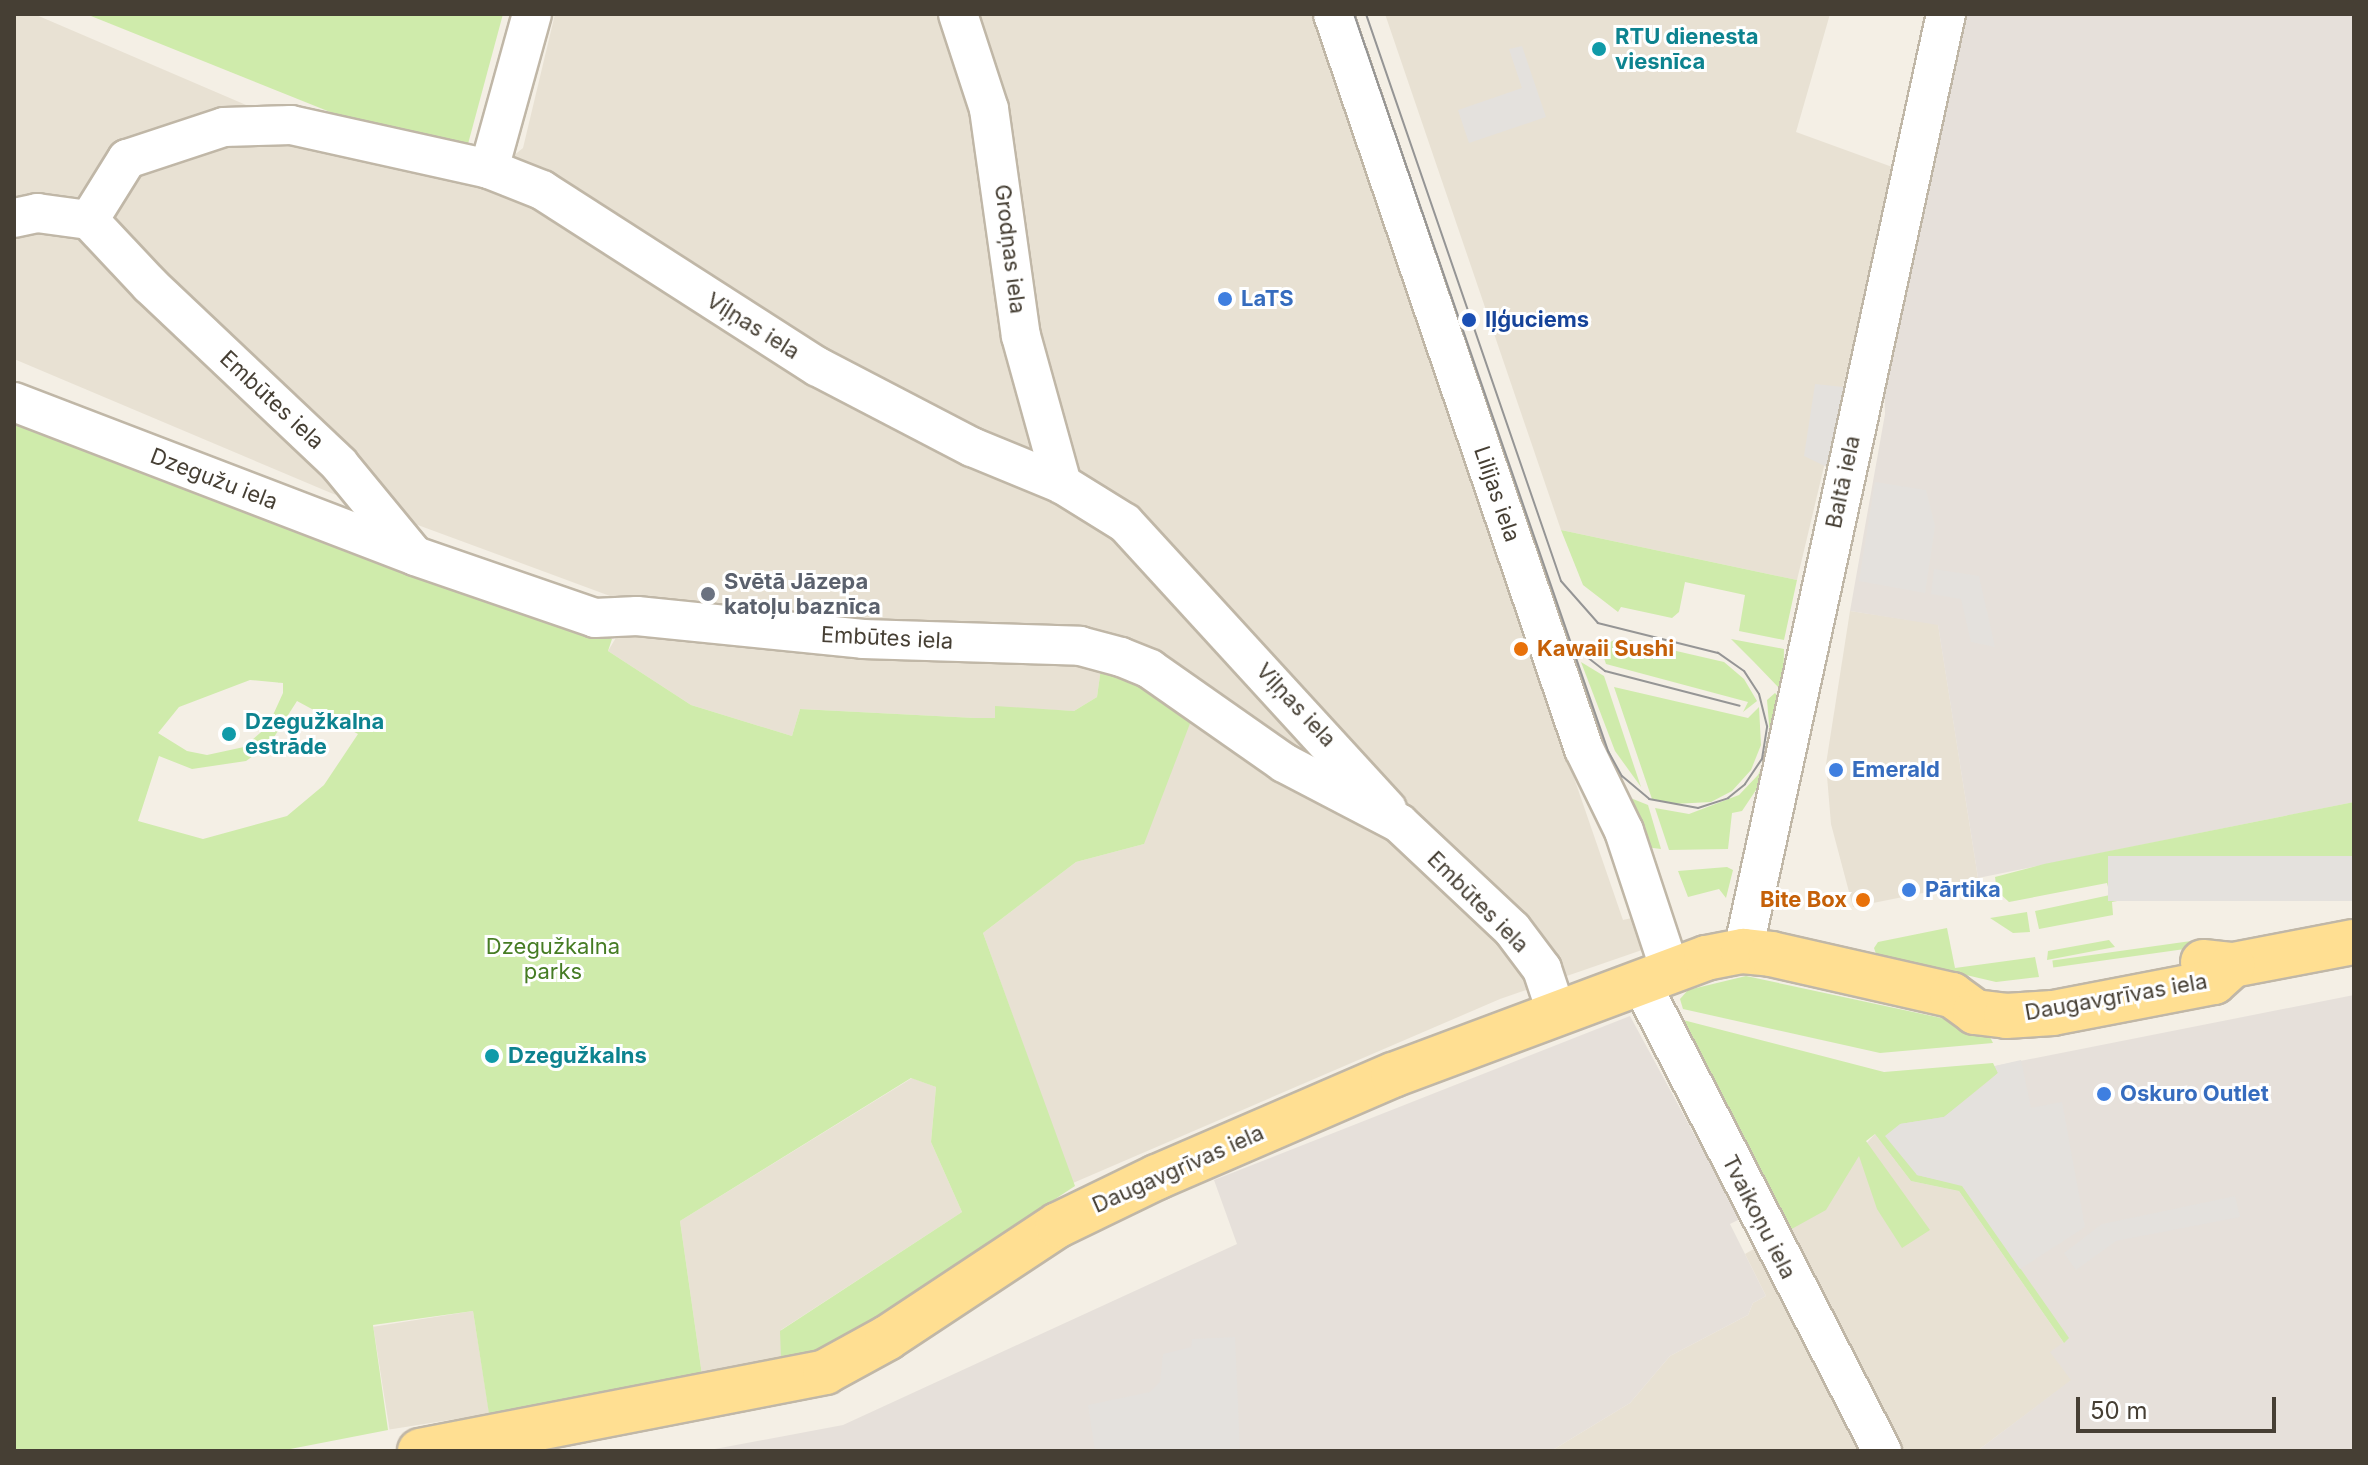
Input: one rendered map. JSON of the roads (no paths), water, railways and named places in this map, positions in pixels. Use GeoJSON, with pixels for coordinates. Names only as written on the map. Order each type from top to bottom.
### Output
{"type":"FeatureCollection","features":[{"type":"Feature","properties":{"kind":"main road","name":"Daugavgrīvas iela"},"geometry":{"type":"LineString","coordinates":[[420,1451],[825,1372],[1094,1207],[1365,1087],[1556,1011],[1655,976],[1743,951],[1952,995],[1975,1012],[2040,1015],[2214,982],[2233,965],[2354,942]]}},
{"type":"Feature","properties":{"kind":"street"},"geometry":{"type":"LineString","coordinates":[[489,169],[532,14]]}},
{"type":"Feature","properties":{"kind":"street","name":"Grodņas iela"},"geometry":{"type":"LineString","coordinates":[[958,14],[989,109],[1021,336],[1062,484]]}},
{"type":"Feature","properties":{"kind":"street","name":"Lilijas iela"},"geometry":{"type":"LineString","coordinates":[[1333,14],[1584,749],[1624,831],[1655,976]]}},
{"type":"Feature","properties":{"kind":"street","name":"Baltā iela"},"geometry":{"type":"LineString","coordinates":[[1743,951],[1946,14]]}},
{"type":"Feature","properties":{"kind":"street","name":"Viļņas iela"},"geometry":{"type":"LineString","coordinates":[[89,220],[127,159],[224,127],[291,125],[489,169],[542,190],[818,367],[972,447],[1062,484],[1125,523],[1176,574],[1399,823]]}},
{"type":"Feature","properties":{"kind":"street"},"geometry":{"type":"LineString","coordinates":[[14,218],[37,213],[89,220]]}},
{"type":"Feature","properties":{"kind":"street","name":"Embūtes iela"},"geometry":{"type":"LineString","coordinates":[[89,220],[150,285],[339,464],[415,556],[595,618],[619,614],[863,639],[1093,650],[1150,669],[1284,763],[1399,823],[1512,929],[1542,969],[1556,1011]]}},
{"type":"Feature","properties":{"kind":"street","name":"Dzegužu iela"},"geometry":{"type":"LineString","coordinates":[[14,402],[415,556]]}},
{"type":"Feature","properties":{"kind":"street","name":"Tvaikoņu iela"},"geometry":{"type":"LineString","coordinates":[[1655,976],[1882,1451]]}},
{"type":"Feature","properties":{"kind":"tram line"},"geometry":{"type":"LineString","coordinates":[[1354,14],[1608,751],[1622,776],[1649,799],[1698,808],[1728,798],[1745,784],[1762,759],[1767,726],[1759,694],[1744,671],[1718,653],[1598,623],[1561,581],[1366,14]]}},
{"type":"Feature","properties":{"kind":"tram line"},"geometry":{"type":"LineString","coordinates":[[1573,646],[1605,671],[1740,706]]}},
{"type":"Feature","properties":{"kind":"place","name":"RTU dienesta viesnīca"},"geometry":{"type":"Point","coordinates":[1599,49]}},
{"type":"Feature","properties":{"kind":"place","name":"LaTS"},"geometry":{"type":"Point","coordinates":[1225,299]}},
{"type":"Feature","properties":{"kind":"place","name":"Iļģuciems"},"geometry":{"type":"Point","coordinates":[1469,320]}},
{"type":"Feature","properties":{"kind":"place","name":"Svētā Jāzepa katoļu baznīca"},"geometry":{"type":"Point","coordinates":[708,594]}},
{"type":"Feature","properties":{"kind":"place","name":"Kawaii Sushi"},"geometry":{"type":"Point","coordinates":[1521,649]}},
{"type":"Feature","properties":{"kind":"place","name":"Dzegužkalna estrāde"},"geometry":{"type":"Point","coordinates":[229,734]}},
{"type":"Feature","properties":{"kind":"place","name":"Emerald"},"geometry":{"type":"Point","coordinates":[1836,770]}},
{"type":"Feature","properties":{"kind":"place","name":"Pārtika"},"geometry":{"type":"Point","coordinates":[1909,890]}},
{"type":"Feature","properties":{"kind":"place","name":"Bite Box"},"geometry":{"type":"Point","coordinates":[1863,900]}},
{"type":"Feature","properties":{"kind":"place","name":"Dzegužkalns"},"geometry":{"type":"Point","coordinates":[492,1056]}},
{"type":"Feature","properties":{"kind":"place","name":"Oskuro Outlet"},"geometry":{"type":"Point","coordinates":[2104,1094]}},
{"type":"Feature","properties":{"kind":"park label","name":"Dzegužkalna parks"},"geometry":{"type":"Point","coordinates":[553,958]}}]}
